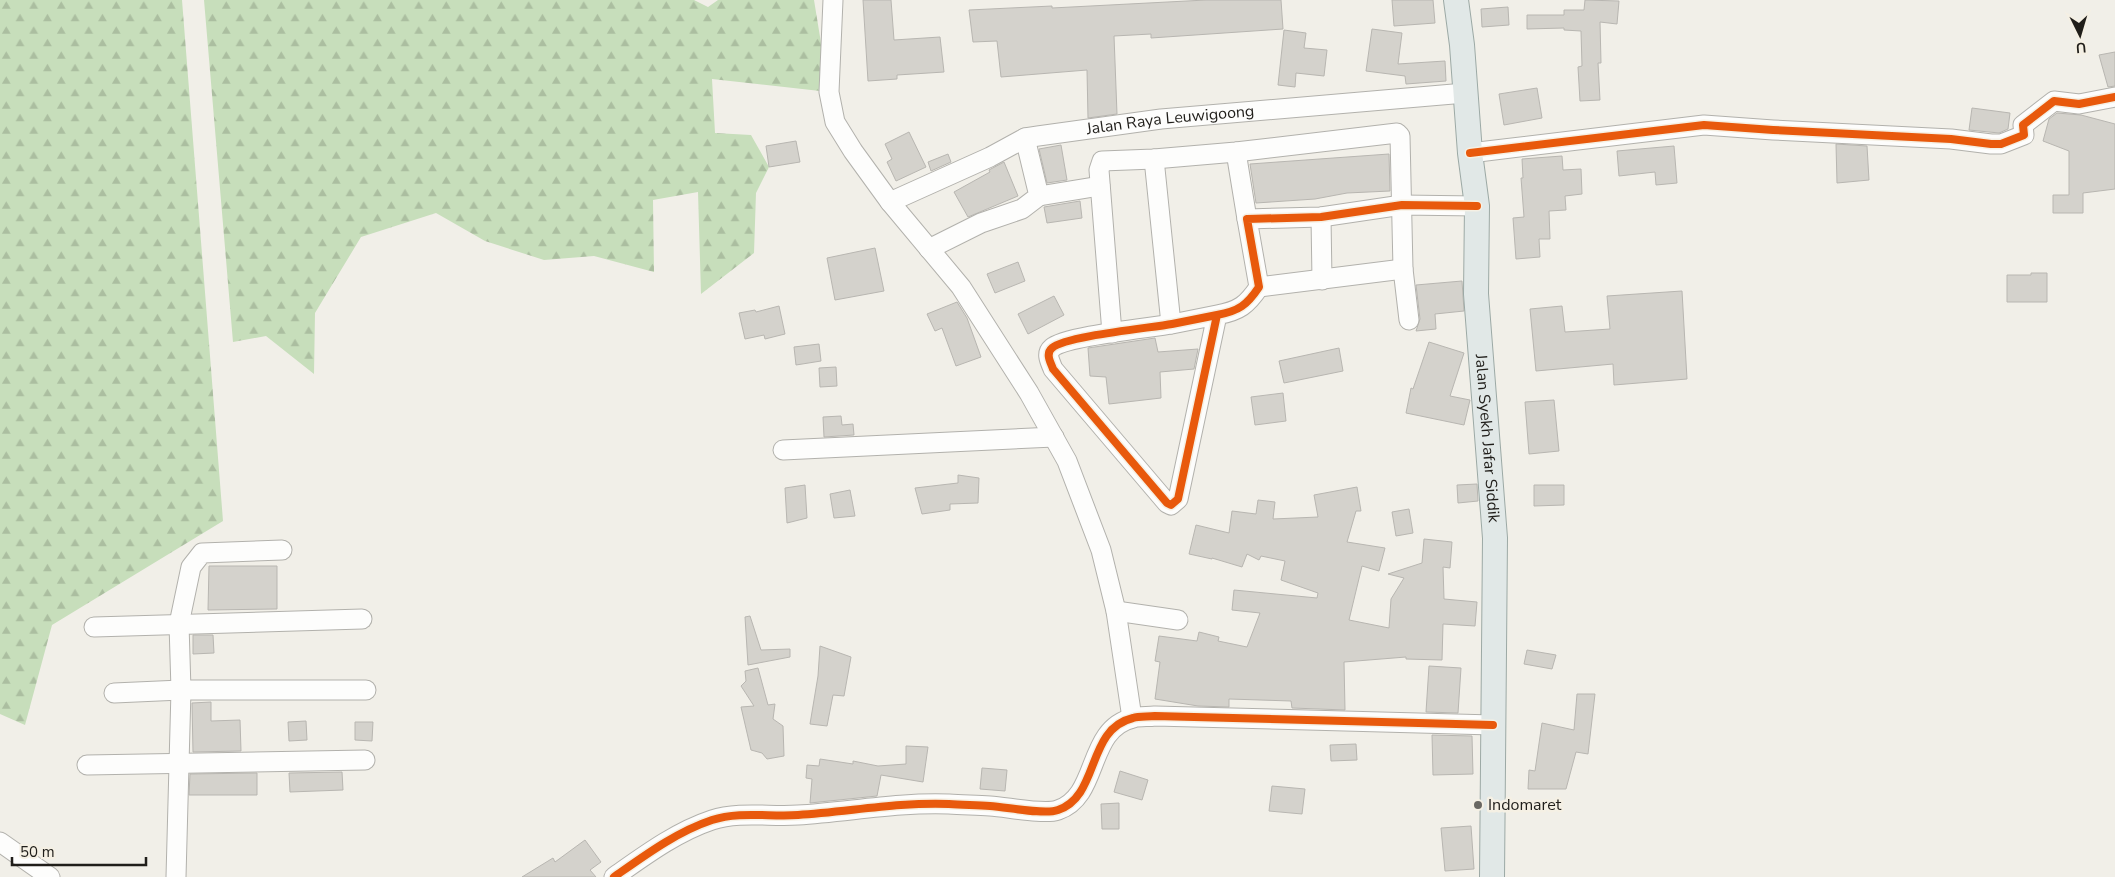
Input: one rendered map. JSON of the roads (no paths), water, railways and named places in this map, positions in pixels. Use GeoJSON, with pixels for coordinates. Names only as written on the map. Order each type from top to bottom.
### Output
{"type":"FeatureCollection","features":[{"type":"Feature","properties":{"kind":"main road","name":"Jalan Syekh Jafar Siddik"},"geometry":{"type":"LineString","coordinates":[[1456,0],[1470,153],[1477,206],[1476,294],[1495,538],[1492,877]]}},
{"type":"Feature","properties":{"kind":"street"},"geometry":{"type":"LineString","coordinates":[[833,0],[829,92],[835,122],[853,151],[890,202],[961,287],[1029,393],[1067,460],[1101,550],[1116,611],[1132,718]]}},
{"type":"Feature","properties":{"kind":"street","name":"Jalan Raya Leuwigoong"},"geometry":{"type":"LineString","coordinates":[[890,202],[990,157],[1024,138],[1161,119],[1465,93]]}},
{"type":"Feature","properties":{"kind":"street"},"geometry":{"type":"LineString","coordinates":[[1470,153],[1704,124],[1773,130],[1951,139],[2001,144],[2024,135],[2023,125],[2054,101],[2079,104],[2115,97]]}},
{"type":"Feature","properties":{"kind":"street"},"geometry":{"type":"LineString","coordinates":[[1112,333],[1099,166],[1105,159],[1154,159],[1236,152],[1397,133],[1400,136],[1404,268],[1408,320]]}},
{"type":"Feature","properties":{"kind":"street"},"geometry":{"type":"LineString","coordinates":[[1024,138],[1038,196]]}},
{"type":"Feature","properties":{"kind":"street"},"geometry":{"type":"LineString","coordinates":[[1236,152],[1259,287]]}},
{"type":"Feature","properties":{"kind":"street"},"geometry":{"type":"LineString","coordinates":[[1154,159],[1171,324]]}},
{"type":"Feature","properties":{"kind":"street"},"geometry":{"type":"LineString","coordinates":[[929,249],[981,224],[1022,209],[1038,196],[1100,186]]}},
{"type":"Feature","properties":{"kind":"street"},"geometry":{"type":"LineString","coordinates":[[1247,219],[1320,217],[1402,205],[1477,206]]}},
{"type":"Feature","properties":{"kind":"street"},"geometry":{"type":"LineString","coordinates":[[1320,217],[1322,280]]}},
{"type":"Feature","properties":{"kind":"street"},"geometry":{"type":"LineString","coordinates":[[1217,315],[1178,499],[1171,505],[1167,503],[1053,369],[1049,360],[1051,348],[1062,343],[1112,333],[1217,315],[1244,306],[1259,287],[1404,268]]}},
{"type":"Feature","properties":{"kind":"street"},"geometry":{"type":"LineString","coordinates":[[784,450],[1054,437]]}},
{"type":"Feature","properties":{"kind":"street"},"geometry":{"type":"LineString","coordinates":[[176,877],[181,690],[179,624],[191,567],[202,553],[282,550]]}},
{"type":"Feature","properties":{"kind":"street"},"geometry":{"type":"LineString","coordinates":[[1116,611],[1178,620]]}},
{"type":"Feature","properties":{"kind":"street"},"geometry":{"type":"LineString","coordinates":[[94,627],[362,619]]}},
{"type":"Feature","properties":{"kind":"street"},"geometry":{"type":"LineString","coordinates":[[114,693],[181,690],[366,690]]}},
{"type":"Feature","properties":{"kind":"street"},"geometry":{"type":"LineString","coordinates":[[614,877],[641,858],[691,828],[713,820],[734,816],[798,815],[894,805],[934,803],[1056,811],[1077,798],[1085,785],[1096,755],[1110,730],[1132,718],[1155,716],[1493,725]]}},
{"type":"Feature","properties":{"kind":"street"},"geometry":{"type":"LineString","coordinates":[[87,765],[365,760]]}},
{"type":"Feature","properties":{"kind":"street"},"geometry":{"type":"LineString","coordinates":[[0,842],[50,877]]}},
{"type":"Feature","properties":{"kind":"place","name":"Indomaret"},"geometry":{"type":"Point","coordinates":[1478,805]}}]}
